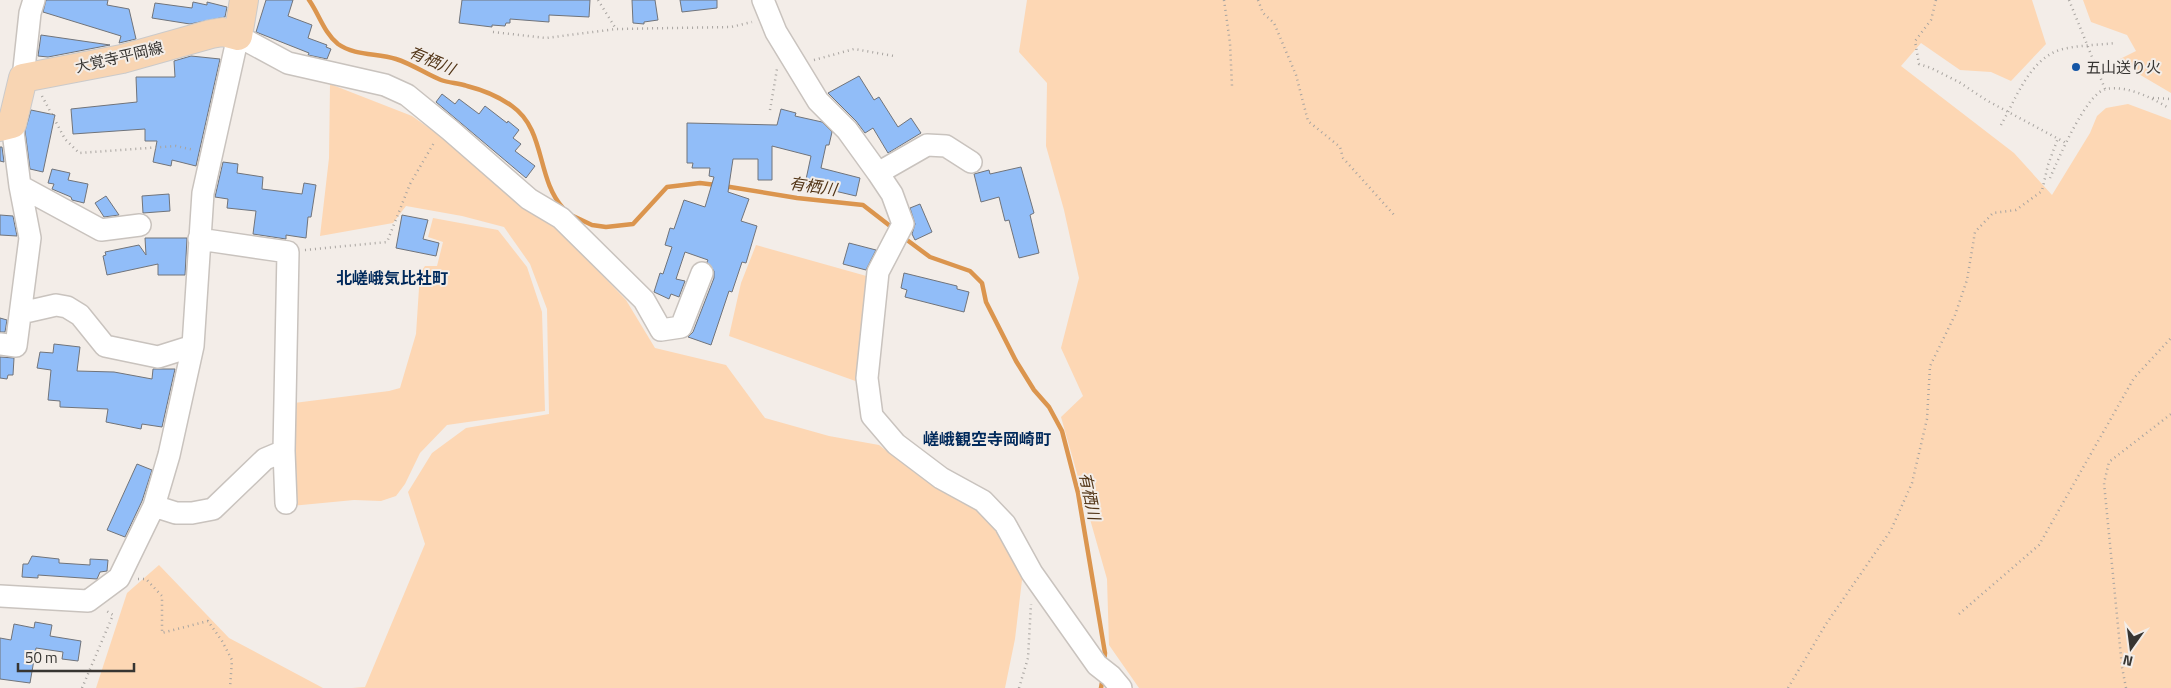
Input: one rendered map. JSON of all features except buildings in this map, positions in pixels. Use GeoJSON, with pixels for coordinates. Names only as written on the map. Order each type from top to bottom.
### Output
{"type":"FeatureCollection","features":[{"type":"Feature","properties":{"kind":"main road"},"geometry":{"type":"LineString","coordinates":[[238,36],[244,0]]}},
{"type":"Feature","properties":{"kind":"main road","name":"大覚寺平岡線"},"geometry":{"type":"LineString","coordinates":[[27,77],[122,59],[211,34],[223,32],[238,36]]}},
{"type":"Feature","properties":{"kind":"main road"},"geometry":{"type":"LineString","coordinates":[[6,126],[27,77]]}},
{"type":"Feature","properties":{"kind":"street"},"geometry":{"type":"LineString","coordinates":[[27,77],[30,13],[34,0]]}},
{"type":"Feature","properties":{"kind":"street"},"geometry":{"type":"LineString","coordinates":[[767,9],[782,41],[818,101],[847,130],[892,194],[899,232],[878,272],[872,315],[867,378],[872,416],[896,444],[941,478],[983,501],[1005,524],[1032,572],[1110,676]]}},
{"type":"Feature","properties":{"kind":"street"},"geometry":{"type":"LineString","coordinates":[[0,596],[88,601],[119,578],[154,506],[170,455],[194,346],[203,193],[210,154],[238,36],[288,63],[385,85],[407,95],[529,199],[561,218],[644,300],[661,330],[681,327],[702,273]]}},
{"type":"Feature","properties":{"kind":"street"},"geometry":{"type":"LineString","coordinates":[[0,344],[16,346],[30,238],[6,126]]}},
{"type":"Feature","properties":{"kind":"street"},"geometry":{"type":"LineString","coordinates":[[878,173],[927,145],[946,146],[971,162]]}},
{"type":"Feature","properties":{"kind":"street"},"geometry":{"type":"LineString","coordinates":[[20,186],[101,230],[140,225]]}},
{"type":"Feature","properties":{"kind":"street"},"geometry":{"type":"LineString","coordinates":[[199,239],[288,252],[284,452],[286,503]]}},
{"type":"Feature","properties":{"kind":"street"},"geometry":{"type":"LineString","coordinates":[[21,313],[56,305],[67,307],[80,315],[105,346],[158,357],[194,346]]}},
{"type":"Feature","properties":{"kind":"street"},"geometry":{"type":"LineString","coordinates":[[154,506],[176,513],[192,513],[213,508],[265,459],[284,452]]}},
{"type":"Feature","properties":{"kind":"path"},"geometry":{"type":"LineString","coordinates":[[598,0],[616,29]]}},
{"type":"Feature","properties":{"kind":"path"},"geometry":{"type":"LineString","coordinates":[[1224,0],[1230,43],[1232,86]]}},
{"type":"Feature","properties":{"kind":"path"},"geometry":{"type":"LineString","coordinates":[[1258,0],[1263,13],[1274,23],[1296,75],[1308,121],[1340,147],[1343,158],[1396,217]]}},
{"type":"Feature","properties":{"kind":"path"},"geometry":{"type":"LineString","coordinates":[[1936,0],[1931,20],[1914,41],[1918,64],[1931,68],[1959,82],[1986,100],[2066,143]]}},
{"type":"Feature","properties":{"kind":"path"},"geometry":{"type":"LineString","coordinates":[[2069,0],[2105,89]]}},
{"type":"Feature","properties":{"kind":"path"},"geometry":{"type":"LineString","coordinates":[[493,32],[546,38],[616,29],[731,27],[767,9]]}},
{"type":"Feature","properties":{"kind":"path"},"geometry":{"type":"LineString","coordinates":[[770,110],[782,41]]}},
{"type":"Feature","properties":{"kind":"path"},"geometry":{"type":"LineString","coordinates":[[2001,125],[2022,85],[2048,56],[2062,49],[2116,43]]}},
{"type":"Feature","properties":{"kind":"path"},"geometry":{"type":"LineString","coordinates":[[796,65],[854,49],[894,56]]}},
{"type":"Feature","properties":{"kind":"path"},"geometry":{"type":"LineString","coordinates":[[27,77],[65,139],[79,153],[176,146],[210,154]]}},
{"type":"Feature","properties":{"kind":"path"},"geometry":{"type":"LineString","coordinates":[[2050,178],[2066,143],[2095,95],[2105,89],[2128,91],[2152,98],[2171,99]]}},
{"type":"Feature","properties":{"kind":"path"},"geometry":{"type":"LineString","coordinates":[[2152,98],[2167,107]]}},
{"type":"Feature","properties":{"kind":"path"},"geometry":{"type":"LineString","coordinates":[[288,252],[387,242],[410,184],[444,125]]}},
{"type":"Feature","properties":{"kind":"path"},"geometry":{"type":"LineString","coordinates":[[1788,688],[1826,624],[1891,530],[1912,483],[1927,419],[1930,366],[1954,315],[1967,280],[1975,232],[1993,213],[2016,210],[2042,192],[2048,165],[2058,138]]}},
{"type":"Feature","properties":{"kind":"path"},"geometry":{"type":"LineString","coordinates":[[1959,614],[2039,545],[2134,378],[2171,338]]}},
{"type":"Feature","properties":{"kind":"path"},"geometry":{"type":"LineString","coordinates":[[2126,688],[2122,668],[2104,482],[2109,462],[2171,414]]}},
{"type":"Feature","properties":{"kind":"path"},"geometry":{"type":"LineString","coordinates":[[1020,688],[1028,658],[1032,572]]}},
{"type":"Feature","properties":{"kind":"path"},"geometry":{"type":"LineString","coordinates":[[119,578],[146,579],[162,596],[162,633],[208,622],[222,641],[232,660],[230,688]]}},
{"type":"Feature","properties":{"kind":"path"},"geometry":{"type":"LineString","coordinates":[[82,688],[113,615],[88,601]]}},
{"type":"Feature","properties":{"kind":"shaded area"},"geometry":{"type":"Polygon","coordinates":[[[1027,0],[2032,0],[2046,44],[2011,81],[1991,72],[1960,70],[1921,43],[1901,66],[2014,153],[2052,195],[2090,133],[2097,116],[2106,108],[2128,104],[2171,120],[2171,688],[1139,688],[1109,645],[1107,579],[1061,417],[1083,396],[1061,348],[1079,278],[1064,210],[1046,146],[1047,83],[1019,52],[1027,0]]]}},
{"type":"Feature","properties":{"kind":"shaded area"},"geometry":{"type":"Polygon","coordinates":[[[2083,0],[2171,0],[2171,93],[2137,73],[2120,59],[2136,51],[2127,35],[2091,22],[2083,0]]]}},
{"type":"Feature","properties":{"kind":"shaded area"},"geometry":{"type":"Polygon","coordinates":[[[330,84],[412,116],[450,143],[555,226],[626,300],[655,348],[726,365],[765,418],[829,436],[879,445],[927,482],[963,500],[994,523],[1024,563],[1015,639],[1005,688],[352,688],[365,687],[425,544],[408,492],[432,453],[466,428],[549,414],[547,309],[530,264],[504,227],[462,216],[406,206],[393,223],[320,236],[329,158],[330,84]]]}},
{"type":"Feature","properties":{"kind":"shaded area"},"geometry":{"type":"Polygon","coordinates":[[[433,218],[498,230],[527,267],[542,312],[545,411],[447,425],[420,453],[405,484],[396,496],[381,501],[354,500],[291,506],[294,403],[400,388],[416,334],[420,273],[425,266],[437,266],[443,242],[428,237],[433,218]]]}},
{"type":"Feature","properties":{"kind":"shaded area"},"geometry":{"type":"Polygon","coordinates":[[[756,245],[870,277],[861,383],[729,336],[741,283],[756,245]]]}},
{"type":"Feature","properties":{"kind":"shaded area"},"geometry":{"type":"Polygon","coordinates":[[[159,565],[229,638],[323,688],[96,688],[127,593],[159,565]]]}},
{"type":"Feature","properties":{"kind":"waterway","name":"有栖川"},"geometry":{"type":"LineString","coordinates":[[309,0],[333,40],[345,48],[396,59],[441,80],[485,91],[512,106],[523,116],[531,128],[548,183],[554,196],[563,208]]}},
{"type":"Feature","properties":{"kind":"waterway","name":"有栖川"},"geometry":{"type":"LineString","coordinates":[[573,216],[592,225],[606,227],[633,224],[667,187],[700,183],[716,185]]}},
{"type":"Feature","properties":{"kind":"waterway","name":"有栖川"},"geometry":{"type":"LineString","coordinates":[[724,186],[797,198],[863,205],[894,229]]}},
{"type":"Feature","properties":{"kind":"waterway","name":"有栖川"},"geometry":{"type":"LineString","coordinates":[[903,237],[930,257],[970,271],[982,283],[986,302],[1016,361],[1034,390],[1049,407],[1062,431],[1078,493],[1105,653],[1104,662]]}},
{"type":"Feature","properties":{"kind":"waterway","name":"有栖川"},"geometry":{"type":"LineString","coordinates":[[1101,688],[1103,677]]}},
{"type":"Feature","properties":{"kind":"place","name":"五山送り火"},"geometry":{"type":"Point","coordinates":[2076,67]}},
{"type":"Feature","properties":{"kind":"district","name":"北嵯峨気比社町"},"geometry":{"type":"Point","coordinates":[392,278]}},
{"type":"Feature","properties":{"kind":"district","name":"嵯峨観空寺岡崎町"},"geometry":{"type":"Point","coordinates":[987,439]}}]}
